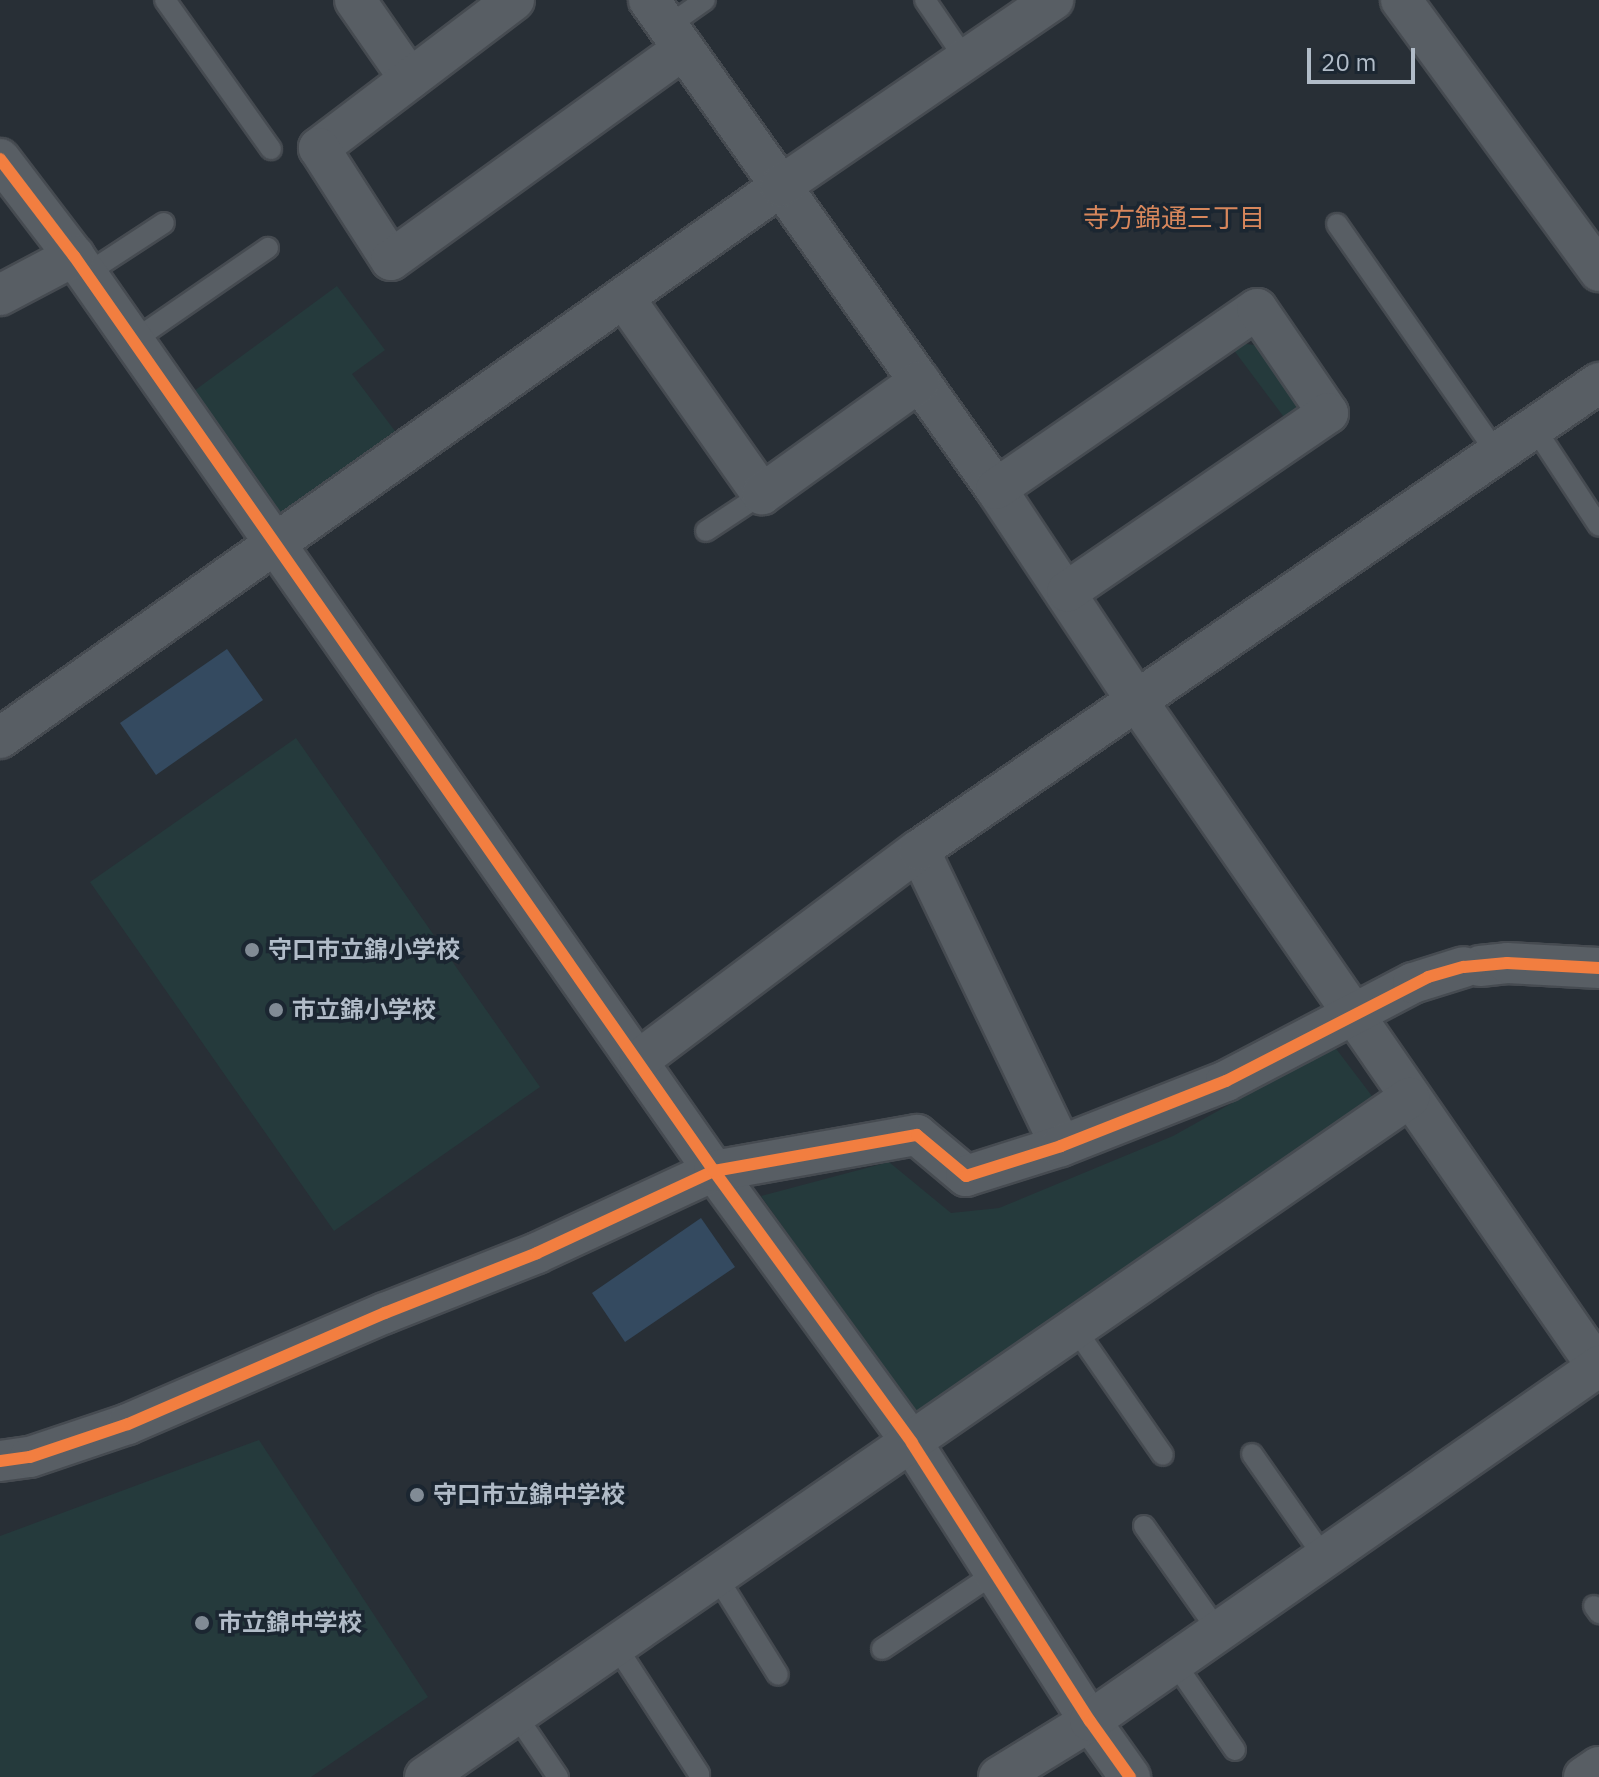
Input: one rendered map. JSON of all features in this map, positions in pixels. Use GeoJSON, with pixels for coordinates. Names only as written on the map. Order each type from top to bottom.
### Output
{"type":"FeatureCollection","features":[{"type":"Feature","properties":{"kind":"street"},"geometry":{"type":"LineString","coordinates":[[355,0],[410,79]]}},
{"type":"Feature","properties":{"kind":"street"},"geometry":{"type":"LineString","coordinates":[[514,0],[319,148],[391,260],[667,25],[996,489],[1409,1098],[1598,1367],[1090,1721],[999,1777]]}},
{"type":"Feature","properties":{"kind":"street"},"geometry":{"type":"LineString","coordinates":[[0,738],[781,186],[1053,0]]}},
{"type":"Feature","properties":{"kind":"street"},"geometry":{"type":"LineString","coordinates":[[1401,0],[1599,271]]}},
{"type":"Feature","properties":{"kind":"street"},"geometry":{"type":"LineString","coordinates":[[0,159],[80,265],[714,1171],[912,1443],[1090,1721],[1130,1777]]}},
{"type":"Feature","properties":{"kind":"street"},"geometry":{"type":"LineString","coordinates":[[0,295],[80,265]]}},
{"type":"Feature","properties":{"kind":"street"},"geometry":{"type":"LineString","coordinates":[[624,298],[762,494],[920,381]]}},
{"type":"Feature","properties":{"kind":"street"},"geometry":{"type":"LineString","coordinates":[[996,489],[1257,309],[1328,413],[1067,592]]}},
{"type":"Feature","properties":{"kind":"street"},"geometry":{"type":"LineString","coordinates":[[639,1060],[919,850],[1599,383]]}},
{"type":"Feature","properties":{"kind":"street"},"geometry":{"type":"LineString","coordinates":[[919,850],[1061,1146]]}},
{"type":"Feature","properties":{"kind":"street"},"geometry":{"type":"LineString","coordinates":[[0,1461],[30,1457],[128,1424],[385,1313],[537,1253],[714,1171],[917,1135],[966,1176],[1061,1146],[1226,1081],[1413,983],[1472,967],[1507,963],[1599,968]]}},
{"type":"Feature","properties":{"kind":"street"},"geometry":{"type":"LineString","coordinates":[[425,1777],[1409,1098]]}},
{"type":"Feature","properties":{"kind":"street"},"geometry":{"type":"LineString","coordinates":[[1584,1777],[1599,1767]]}},
{"type":"Feature","properties":{"kind":"lane"},"geometry":{"type":"LineString","coordinates":[[165,0],[271,149]]}},
{"type":"Feature","properties":{"kind":"lane"},"geometry":{"type":"LineString","coordinates":[[667,25],[705,0]]}},
{"type":"Feature","properties":{"kind":"lane"},"geometry":{"type":"LineString","coordinates":[[925,0],[966,60]]}},
{"type":"Feature","properties":{"kind":"lane"},"geometry":{"type":"LineString","coordinates":[[80,265],[164,223]]}},
{"type":"Feature","properties":{"kind":"lane"},"geometry":{"type":"LineString","coordinates":[[1337,224],[1496,452]]}},
{"type":"Feature","properties":{"kind":"lane"},"geometry":{"type":"LineString","coordinates":[[133,341],[268,248]]}},
{"type":"Feature","properties":{"kind":"lane"},"geometry":{"type":"LineString","coordinates":[[1534,427],[1599,526]]}},
{"type":"Feature","properties":{"kind":"lane"},"geometry":{"type":"LineString","coordinates":[[706,531],[762,494]]}},
{"type":"Feature","properties":{"kind":"lane"},"geometry":{"type":"LineString","coordinates":[[1076,1330],[1163,1455]]}},
{"type":"Feature","properties":{"kind":"lane"},"geometry":{"type":"LineString","coordinates":[[1252,1454],[1324,1557]]}},
{"type":"Feature","properties":{"kind":"lane"},"geometry":{"type":"LineString","coordinates":[[1144,1526],[1218,1631]]}},
{"type":"Feature","properties":{"kind":"lane"},"geometry":{"type":"LineString","coordinates":[[882,1649],[995,1573]]}},
{"type":"Feature","properties":{"kind":"lane"},"geometry":{"type":"LineString","coordinates":[[717,1577],[778,1675]]}},
{"type":"Feature","properties":{"kind":"lane"},"geometry":{"type":"LineString","coordinates":[[616,1646],[699,1774]]}},
{"type":"Feature","properties":{"kind":"lane"},"geometry":{"type":"LineString","coordinates":[[1174,1662],[1235,1750]]}},
{"type":"Feature","properties":{"kind":"lane"},"geometry":{"type":"LineString","coordinates":[[516,1715],[558,1777]]}},
{"type":"Feature","properties":{"kind":"green space"},"geometry":{"type":"Polygon","coordinates":[[[337,286],[385,350],[352,374],[395,431],[272,521],[183,399],[337,286]]]}},
{"type":"Feature","properties":{"kind":"green space"},"geometry":{"type":"Polygon","coordinates":[[[1240,343],[1261,346],[1299,395],[1298,417],[1289,424],[1233,349],[1240,343]]]}},
{"type":"Feature","properties":{"kind":"green space"},"geometry":{"type":"Polygon","coordinates":[[[296,738],[540,1087],[334,1231],[90,882],[296,738]]]}},
{"type":"Feature","properties":{"kind":"green space"},"geometry":{"type":"Polygon","coordinates":[[[1334,1046],[1375,1100],[1078,1309],[915,1412],[761,1196],[889,1162],[951,1213],[999,1208],[1173,1136],[1334,1046]]]}},
{"type":"Feature","properties":{"kind":"green space"},"geometry":{"type":"Polygon","coordinates":[[[259,1440],[428,1697],[311,1777],[0,1777],[0,1536],[259,1440]]]}},
{"type":"Feature","properties":{"kind":"water"},"geometry":{"type":"Polygon","coordinates":[[[227,649],[263,700],[156,775],[120,723],[227,649]]]}},
{"type":"Feature","properties":{"kind":"water"},"geometry":{"type":"Polygon","coordinates":[[[701,1218],[735,1267],[625,1342],[592,1293],[701,1218]]]}},
{"type":"Feature","properties":{"kind":"cycle path"},"geometry":{"type":"LineString","coordinates":[[0,159],[74,256],[714,1171],[912,1443],[1090,1721],[1130,1777]]}},
{"type":"Feature","properties":{"kind":"cycle path"},"geometry":{"type":"LineString","coordinates":[[0,1461],[30,1457],[128,1424],[385,1313],[537,1253],[714,1171],[917,1135],[966,1176],[1061,1146],[1226,1081],[1428,977],[1464,967],[1507,963],[1599,968]]}},
{"type":"Feature","properties":{"kind":"place","name":"守口市立錦小学校"},"geometry":{"type":"Point","coordinates":[252,950]}},
{"type":"Feature","properties":{"kind":"place","name":"市立錦小学校"},"geometry":{"type":"Point","coordinates":[276,1010]}},
{"type":"Feature","properties":{"kind":"place","name":"守口市立錦中学校"},"geometry":{"type":"Point","coordinates":[417,1495]}},
{"type":"Feature","properties":{"kind":"place","name":"市立錦中学校"},"geometry":{"type":"Point","coordinates":[202,1623]}},
{"type":"Feature","properties":{"kind":"district","name":"寺方錦通三丁目"},"geometry":{"type":"Point","coordinates":[1174,218]}}]}
